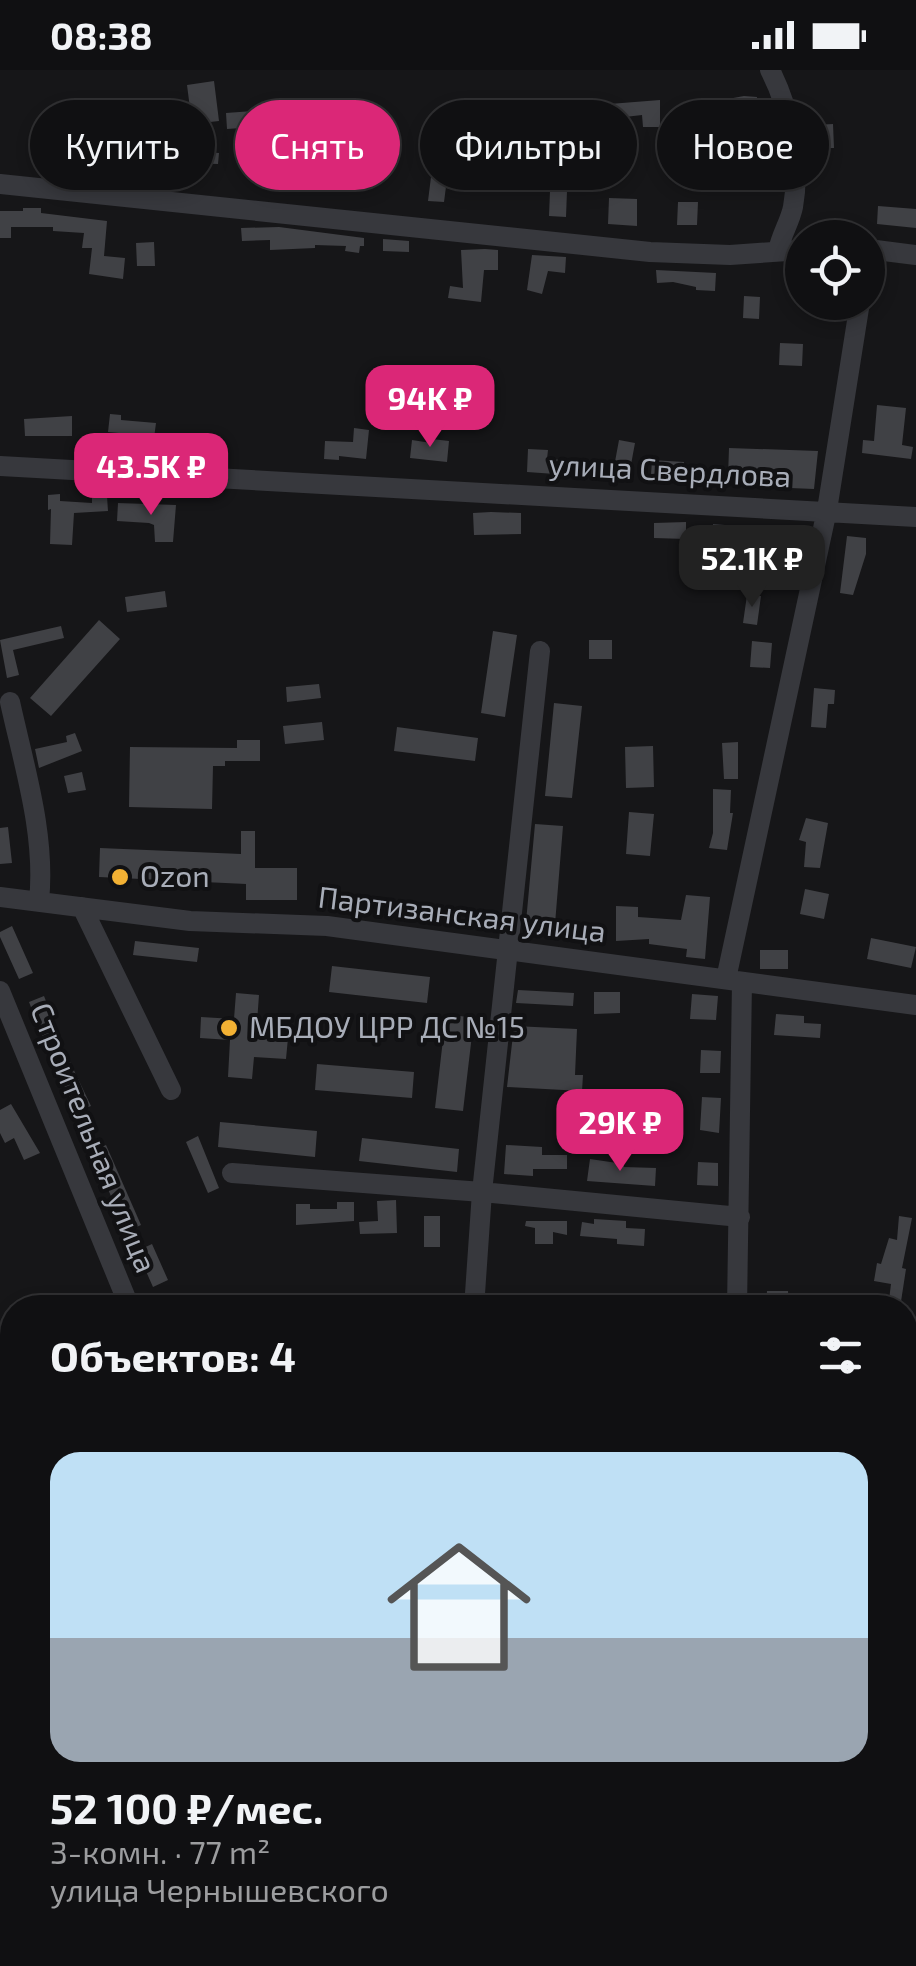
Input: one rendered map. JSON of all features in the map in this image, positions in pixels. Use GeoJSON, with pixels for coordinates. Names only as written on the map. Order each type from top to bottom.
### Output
{"type":"FeatureCollection","features":[{"type":"Feature","properties":{"kind":"street"},"geometry":{"type":"LineString","coordinates":[[770,70],[790,125],[794,170],[793,208],[778,251]]}},
{"type":"Feature","properties":{"kind":"street"},"geometry":{"type":"LineString","coordinates":[[0,184],[650,252],[730,255],[785,251]]}},
{"type":"Feature","properties":{"kind":"street"},"geometry":{"type":"LineString","coordinates":[[885,252],[916,255]]}},
{"type":"Feature","properties":{"kind":"street"},"geometry":{"type":"LineString","coordinates":[[737,1295],[740,1217],[734,981],[827,510],[857,320]]}},
{"type":"Feature","properties":{"kind":"street","name":"улица Свердлова"},"geometry":{"type":"LineString","coordinates":[[0,466],[916,517]]}},
{"type":"Feature","properties":{"kind":"street"},"geometry":{"type":"LineString","coordinates":[[475,1295],[482,1192],[540,651]]}},
{"type":"Feature","properties":{"kind":"street"},"geometry":{"type":"LineString","coordinates":[[10,702],[29,785],[42,872],[39,901]]}},
{"type":"Feature","properties":{"kind":"street","name":"Партизанская улица"},"geometry":{"type":"LineString","coordinates":[[0,897],[190,922],[327,926],[916,1005]]}},
{"type":"Feature","properties":{"kind":"street"},"geometry":{"type":"LineString","coordinates":[[82,907],[171,1090]]}},
{"type":"Feature","properties":{"kind":"street","name":"Строительная улица"},"geometry":{"type":"LineString","coordinates":[[0,992],[125,1295]]}},
{"type":"Feature","properties":{"kind":"street"},"geometry":{"type":"LineString","coordinates":[[232,1172],[740,1217]]}},
{"type":"Feature","properties":{"kind":"building"},"geometry":{"type":"Polygon","coordinates":[[[214,81],[219,121],[215,121],[215,100],[189,100],[187,85],[214,81]]]}},
{"type":"Feature","properties":{"kind":"building"},"geometry":{"type":"Polygon","coordinates":[[[744,96],[757,97],[757,100],[722,100],[744,96]]]}},
{"type":"Feature","properties":{"kind":"building"},"geometry":{"type":"Polygon","coordinates":[[[657,100],[657,127],[643,127],[642,115],[637,116],[637,102],[657,100]]]}},
{"type":"Feature","properties":{"kind":"building"},"geometry":{"type":"Polygon","coordinates":[[[235,112],[235,128],[227,129],[226,113],[235,112]]]}},
{"type":"Feature","properties":{"kind":"building"},"geometry":{"type":"Polygon","coordinates":[[[829,124],[833,124],[834,148],[829,148],[829,124]]]}},
{"type":"Feature","properties":{"kind":"building"},"geometry":{"type":"Polygon","coordinates":[[[429,190],[446,190],[444,202],[428,201],[429,190]]]}},
{"type":"Feature","properties":{"kind":"building"},"geometry":{"type":"Polygon","coordinates":[[[550,191],[567,191],[566,217],[549,216],[550,191]]]}},
{"type":"Feature","properties":{"kind":"building"},"geometry":{"type":"Polygon","coordinates":[[[609,198],[637,199],[637,226],[608,224],[609,198]]]}},
{"type":"Feature","properties":{"kind":"building"},"geometry":{"type":"Polygon","coordinates":[[[678,202],[698,202],[697,225],[677,225],[678,202]]]}},
{"type":"Feature","properties":{"kind":"building"},"geometry":{"type":"Polygon","coordinates":[[[878,206],[916,209],[916,228],[885,225],[885,220],[877,220],[878,206]]]}},
{"type":"Feature","properties":{"kind":"building"},"geometry":{"type":"Polygon","coordinates":[[[23,208],[107,221],[104,256],[125,258],[123,279],[89,274],[92,248],[82,248],[84,233],[53,231],[53,227],[11,227],[11,238],[0,238],[0,211],[23,208]]]}},
{"type":"Feature","properties":{"kind":"building"},"geometry":{"type":"Polygon","coordinates":[[[279,227],[364,238],[364,246],[360,246],[359,253],[345,251],[346,246],[270,250],[270,240],[242,241],[241,228],[279,227]]]}},
{"type":"Feature","properties":{"kind":"building"},"geometry":{"type":"Polygon","coordinates":[[[383,239],[409,241],[409,252],[383,251],[383,239]]]}},
{"type":"Feature","properties":{"kind":"building"},"geometry":{"type":"Polygon","coordinates":[[[154,242],[155,266],[137,266],[136,243],[154,242]]]}},
{"type":"Feature","properties":{"kind":"building"},"geometry":{"type":"Polygon","coordinates":[[[461,250],[498,250],[498,270],[484,270],[481,302],[448,298],[450,286],[463,288],[461,250]]]}},
{"type":"Feature","properties":{"kind":"building"},"geometry":{"type":"Polygon","coordinates":[[[532,255],[566,257],[565,273],[548,271],[542,294],[527,290],[532,255]]]}},
{"type":"Feature","properties":{"kind":"building"},"geometry":{"type":"Polygon","coordinates":[[[656,270],[716,273],[715,291],[696,290],[673,282],[657,283],[656,270]]]}},
{"type":"Feature","properties":{"kind":"building"},"geometry":{"type":"Polygon","coordinates":[[[744,296],[760,297],[759,319],[743,318],[744,296]]]}},
{"type":"Feature","properties":{"kind":"building"},"geometry":{"type":"Polygon","coordinates":[[[780,343],[803,344],[802,366],[779,365],[780,343]]]}},
{"type":"Feature","properties":{"kind":"building"},"geometry":{"type":"Polygon","coordinates":[[[877,405],[906,408],[902,445],[913,447],[911,459],[862,453],[863,440],[874,441],[877,405]]]}},
{"type":"Feature","properties":{"kind":"building"},"geometry":{"type":"Polygon","coordinates":[[[110,414],[121,415],[121,420],[156,423],[153,446],[129,444],[130,434],[108,432],[110,414]]]}},
{"type":"Feature","properties":{"kind":"building"},"geometry":{"type":"Polygon","coordinates":[[[72,416],[72,436],[25,436],[24,419],[72,416]]]}},
{"type":"Feature","properties":{"kind":"building"},"geometry":{"type":"Polygon","coordinates":[[[354,428],[369,430],[366,459],[324,459],[325,441],[353,442],[354,428]]]}},
{"type":"Feature","properties":{"kind":"building"},"geometry":{"type":"Polygon","coordinates":[[[202,434],[203,448],[182,451],[180,436],[202,434]]]}},
{"type":"Feature","properties":{"kind":"building"},"geometry":{"type":"Polygon","coordinates":[[[432,439],[449,441],[447,462],[410,458],[412,440],[431,443],[432,439]]]}},
{"type":"Feature","properties":{"kind":"building"},"geometry":{"type":"Polygon","coordinates":[[[619,440],[635,443],[630,470],[614,467],[619,440]]]}},
{"type":"Feature","properties":{"kind":"building"},"geometry":{"type":"Polygon","coordinates":[[[729,448],[818,451],[814,489],[790,488],[790,478],[728,477],[729,448]]]}},
{"type":"Feature","properties":{"kind":"building"},"geometry":{"type":"Polygon","coordinates":[[[528,449],[548,450],[547,459],[569,460],[569,475],[527,472],[528,449]]]}},
{"type":"Feature","properties":{"kind":"building"},"geometry":{"type":"Polygon","coordinates":[[[652,460],[684,462],[682,479],[651,475],[652,460]]]}},
{"type":"Feature","properties":{"kind":"building"},"geometry":{"type":"Polygon","coordinates":[[[60,494],[60,501],[92,503],[92,497],[107,496],[108,511],[74,513],[72,545],[50,544],[48,495],[60,494]]]}},
{"type":"Feature","properties":{"kind":"building"},"geometry":{"type":"Polygon","coordinates":[[[118,503],[176,505],[173,542],[155,542],[154,525],[149,523],[117,521],[118,503]]]}},
{"type":"Feature","properties":{"kind":"building"},"geometry":{"type":"Polygon","coordinates":[[[473,513],[521,513],[521,534],[474,535],[473,513]]]}},
{"type":"Feature","properties":{"kind":"building"},"geometry":{"type":"Polygon","coordinates":[[[686,522],[686,539],[654,538],[654,523],[686,522]]]}},
{"type":"Feature","properties":{"kind":"building"},"geometry":{"type":"Polygon","coordinates":[[[713,524],[725,528],[748,525],[776,529],[775,546],[748,544],[747,568],[731,567],[732,542],[713,541],[713,524]]]}},
{"type":"Feature","properties":{"kind":"building"},"geometry":{"type":"Polygon","coordinates":[[[847,536],[866,538],[866,554],[853,595],[840,593],[847,536]]]}},
{"type":"Feature","properties":{"kind":"building"},"geometry":{"type":"Polygon","coordinates":[[[165,591],[167,607],[127,612],[125,597],[165,591]]]}},
{"type":"Feature","properties":{"kind":"building"},"geometry":{"type":"Polygon","coordinates":[[[747,595],[761,596],[757,625],[743,623],[747,595]]]}},
{"type":"Feature","properties":{"kind":"building"},"geometry":{"type":"Polygon","coordinates":[[[99,620],[120,639],[51,716],[30,698],[99,620]]]}},
{"type":"Feature","properties":{"kind":"building"},"geometry":{"type":"Polygon","coordinates":[[[61,626],[64,638],[13,650],[19,675],[7,678],[0,640],[61,626]]]}},
{"type":"Feature","properties":{"kind":"building"},"geometry":{"type":"Polygon","coordinates":[[[493,631],[517,635],[505,717],[481,713],[493,631]]]}},
{"type":"Feature","properties":{"kind":"building"},"geometry":{"type":"Polygon","coordinates":[[[589,640],[612,640],[612,659],[589,659],[589,640]]]}},
{"type":"Feature","properties":{"kind":"building"},"geometry":{"type":"Polygon","coordinates":[[[752,641],[772,643],[770,668],[750,667],[752,641]]]}},
{"type":"Feature","properties":{"kind":"building"},"geometry":{"type":"Polygon","coordinates":[[[319,684],[321,698],[287,702],[286,687],[319,684]]]}},
{"type":"Feature","properties":{"kind":"building"},"geometry":{"type":"Polygon","coordinates":[[[814,688],[835,690],[834,704],[828,704],[826,728],[811,727],[814,688]]]}},
{"type":"Feature","properties":{"kind":"building"},"geometry":{"type":"Polygon","coordinates":[[[554,703],[582,706],[572,798],[545,796],[554,703]]]}},
{"type":"Feature","properties":{"kind":"building"},"geometry":{"type":"Polygon","coordinates":[[[322,722],[324,740],[285,744],[283,726],[322,722]]]}},
{"type":"Feature","properties":{"kind":"building"},"geometry":{"type":"Polygon","coordinates":[[[397,727],[478,738],[475,761],[394,751],[397,727]]]}},
{"type":"Feature","properties":{"kind":"building"},"geometry":{"type":"Polygon","coordinates":[[[75,733],[82,751],[39,768],[35,749],[67,742],[66,736],[75,733]]]}},
{"type":"Feature","properties":{"kind":"building"},"geometry":{"type":"Polygon","coordinates":[[[237,740],[260,740],[260,761],[225,761],[225,766],[213,766],[212,809],[129,807],[130,747],[237,748],[237,740]]]}},
{"type":"Feature","properties":{"kind":"building"},"geometry":{"type":"Polygon","coordinates":[[[738,742],[738,779],[724,779],[722,743],[738,742]]]}},
{"type":"Feature","properties":{"kind":"building"},"geometry":{"type":"Polygon","coordinates":[[[653,746],[654,787],[626,788],[625,747],[653,746]]]}},
{"type":"Feature","properties":{"kind":"building"},"geometry":{"type":"Polygon","coordinates":[[[82,772],[86,790],[68,793],[64,776],[82,772]]]}},
{"type":"Feature","properties":{"kind":"building"},"geometry":{"type":"Polygon","coordinates":[[[713,789],[731,790],[733,813],[727,850],[709,848],[713,789]]]}},
{"type":"Feature","properties":{"kind":"building"},"geometry":{"type":"Polygon","coordinates":[[[629,812],[654,814],[650,856],[626,854],[629,812]]]}},
{"type":"Feature","properties":{"kind":"building"},"geometry":{"type":"Polygon","coordinates":[[[806,818],[828,823],[820,868],[804,867],[806,842],[799,840],[806,818]]]}},
{"type":"Feature","properties":{"kind":"building"},"geometry":{"type":"Polygon","coordinates":[[[535,824],[563,826],[555,924],[526,922],[535,824]]]}},
{"type":"Feature","properties":{"kind":"building"},"geometry":{"type":"Polygon","coordinates":[[[8,827],[12,863],[0,864],[0,828],[8,827]]]}},
{"type":"Feature","properties":{"kind":"building"},"geometry":{"type":"Polygon","coordinates":[[[241,831],[255,831],[255,868],[297,868],[297,900],[246,900],[246,884],[99,877],[100,848],[241,854],[241,831]]]}},
{"type":"Feature","properties":{"kind":"building"},"geometry":{"type":"Polygon","coordinates":[[[805,889],[829,894],[824,919],[800,914],[805,889]]]}},
{"type":"Feature","properties":{"kind":"building"},"geometry":{"type":"Polygon","coordinates":[[[686,895],[710,897],[705,959],[686,957],[687,949],[649,944],[649,939],[616,941],[616,906],[638,907],[638,917],[681,920],[686,895]]]}},
{"type":"Feature","properties":{"kind":"building"},"geometry":{"type":"Polygon","coordinates":[[[12,926],[33,973],[19,979],[0,937],[0,932],[12,926]]]}},
{"type":"Feature","properties":{"kind":"building"},"geometry":{"type":"Polygon","coordinates":[[[871,938],[916,947],[911,968],[867,959],[871,938]]]}},
{"type":"Feature","properties":{"kind":"building"},"geometry":{"type":"Polygon","coordinates":[[[135,941],[199,948],[197,962],[133,955],[135,941]]]}},
{"type":"Feature","properties":{"kind":"building"},"geometry":{"type":"Polygon","coordinates":[[[760,950],[788,950],[788,969],[760,969],[760,950]]]}},
{"type":"Feature","properties":{"kind":"building"},"geometry":{"type":"Polygon","coordinates":[[[332,966],[430,977],[427,1003],[329,992],[332,966]]]}},
{"type":"Feature","properties":{"kind":"building"},"geometry":{"type":"Polygon","coordinates":[[[518,990],[574,993],[573,1006],[516,1003],[518,990]]]}},
{"type":"Feature","properties":{"kind":"building"},"geometry":{"type":"Polygon","coordinates":[[[594,992],[620,992],[620,1013],[594,1014],[594,992]]]}},
{"type":"Feature","properties":{"kind":"building","name":"МБДОУ ЦРР ДС №15"},"geometry":{"type":"Polygon","coordinates":[[[236,993],[259,995],[256,1036],[288,1038],[286,1059],[254,1057],[252,1079],[228,1077],[230,1040],[200,1038],[201,1017],[234,1019],[236,993]]]}},
{"type":"Feature","properties":{"kind":"building"},"geometry":{"type":"Polygon","coordinates":[[[692,994],[718,996],[716,1020],[690,1019],[692,994]]]}},
{"type":"Feature","properties":{"kind":"building"},"geometry":{"type":"Polygon","coordinates":[[[44,996],[58,1032],[43,1038],[29,1002],[44,996]]]}},
{"type":"Feature","properties":{"kind":"building"},"geometry":{"type":"Polygon","coordinates":[[[446,1014],[474,1018],[463,1111],[435,1108],[446,1014]]]}},
{"type":"Feature","properties":{"kind":"building"},"geometry":{"type":"Polygon","coordinates":[[[776,1014],[804,1016],[804,1023],[821,1024],[820,1038],[774,1035],[776,1014]]]}},
{"type":"Feature","properties":{"kind":"building"},"geometry":{"type":"Polygon","coordinates":[[[514,1026],[577,1029],[575,1075],[583,1075],[582,1091],[507,1087],[514,1026]]]}},
{"type":"Feature","properties":{"kind":"building"},"geometry":{"type":"Polygon","coordinates":[[[701,1050],[721,1051],[720,1073],[700,1073],[701,1050]]]}},
{"type":"Feature","properties":{"kind":"building"},"geometry":{"type":"Polygon","coordinates":[[[70,1062],[91,1106],[76,1112],[56,1068],[70,1062]]]}},
{"type":"Feature","properties":{"kind":"building"},"geometry":{"type":"Polygon","coordinates":[[[317,1064],[414,1072],[412,1098],[315,1090],[317,1064]]]}},
{"type":"Feature","properties":{"kind":"building"},"geometry":{"type":"Polygon","coordinates":[[[702,1097],[721,1098],[719,1133],[700,1130],[702,1097]]]}},
{"type":"Feature","properties":{"kind":"building"},"geometry":{"type":"Polygon","coordinates":[[[11,1104],[40,1153],[24,1160],[14,1138],[5,1143],[0,1133],[0,1110],[11,1104]]]}},
{"type":"Feature","properties":{"kind":"building"},"geometry":{"type":"Polygon","coordinates":[[[220,1122],[317,1131],[315,1157],[218,1147],[220,1122]]]}},
{"type":"Feature","properties":{"kind":"building"},"geometry":{"type":"Polygon","coordinates":[[[198,1136],[219,1188],[208,1193],[186,1142],[198,1136]]]}},
{"type":"Feature","properties":{"kind":"building"},"geometry":{"type":"Polygon","coordinates":[[[362,1138],[459,1149],[457,1172],[359,1161],[362,1138]]]}},
{"type":"Feature","properties":{"kind":"building"},"geometry":{"type":"Polygon","coordinates":[[[106,1145],[141,1225],[126,1232],[92,1151],[106,1145]]]}},
{"type":"Feature","properties":{"kind":"building"},"geometry":{"type":"Polygon","coordinates":[[[506,1145],[542,1147],[542,1155],[567,1155],[567,1169],[533,1169],[533,1176],[504,1174],[506,1145]]]}},
{"type":"Feature","properties":{"kind":"building"},"geometry":{"type":"Polygon","coordinates":[[[590,1159],[624,1167],[656,1168],[655,1186],[587,1181],[590,1159]]]}},
{"type":"Feature","properties":{"kind":"building"},"geometry":{"type":"Polygon","coordinates":[[[698,1162],[718,1163],[718,1186],[697,1185],[698,1162]]]}},
{"type":"Feature","properties":{"kind":"building"},"geometry":{"type":"Polygon","coordinates":[[[396,1200],[397,1233],[360,1234],[359,1222],[378,1221],[377,1201],[396,1200]]]}},
{"type":"Feature","properties":{"kind":"building"},"geometry":{"type":"Polygon","coordinates":[[[337,1202],[354,1202],[354,1221],[296,1225],[296,1204],[310,1204],[310,1209],[337,1209],[337,1202]]]}},
{"type":"Feature","properties":{"kind":"building"},"geometry":{"type":"Polygon","coordinates":[[[424,1216],[440,1216],[440,1247],[424,1247],[424,1216]]]}},
{"type":"Feature","properties":{"kind":"building"},"geometry":{"type":"Polygon","coordinates":[[[899,1216],[912,1218],[902,1268],[906,1269],[902,1295],[890,1295],[891,1284],[874,1281],[877,1263],[881,1264],[889,1238],[897,1240],[899,1216]]]}},
{"type":"Feature","properties":{"kind":"building"},"geometry":{"type":"Polygon","coordinates":[[[594,1219],[626,1221],[626,1228],[645,1229],[644,1246],[580,1236],[582,1222],[594,1224],[594,1219]]]}},
{"type":"Feature","properties":{"kind":"building"},"geometry":{"type":"Polygon","coordinates":[[[526,1221],[567,1221],[567,1235],[553,1232],[553,1244],[535,1244],[535,1228],[525,1226],[526,1221]]]}},
{"type":"Feature","properties":{"kind":"building"},"geometry":{"type":"Polygon","coordinates":[[[152,1244],[168,1280],[153,1287],[137,1251],[152,1244]]]}},
{"type":"Feature","properties":{"kind":"building"},"geometry":{"type":"Polygon","coordinates":[[[767,1291],[788,1291],[788,1295],[767,1295],[767,1291]]]}},
{"type":"Feature","properties":{"kind":"place","name":"Ozon"},"geometry":{"type":"Point","coordinates":[120,877]}},
{"type":"Feature","properties":{"kind":"place","name":"МБДОУ ЦРР ДС №15"},"geometry":{"type":"Point","coordinates":[229,1028]}}]}
